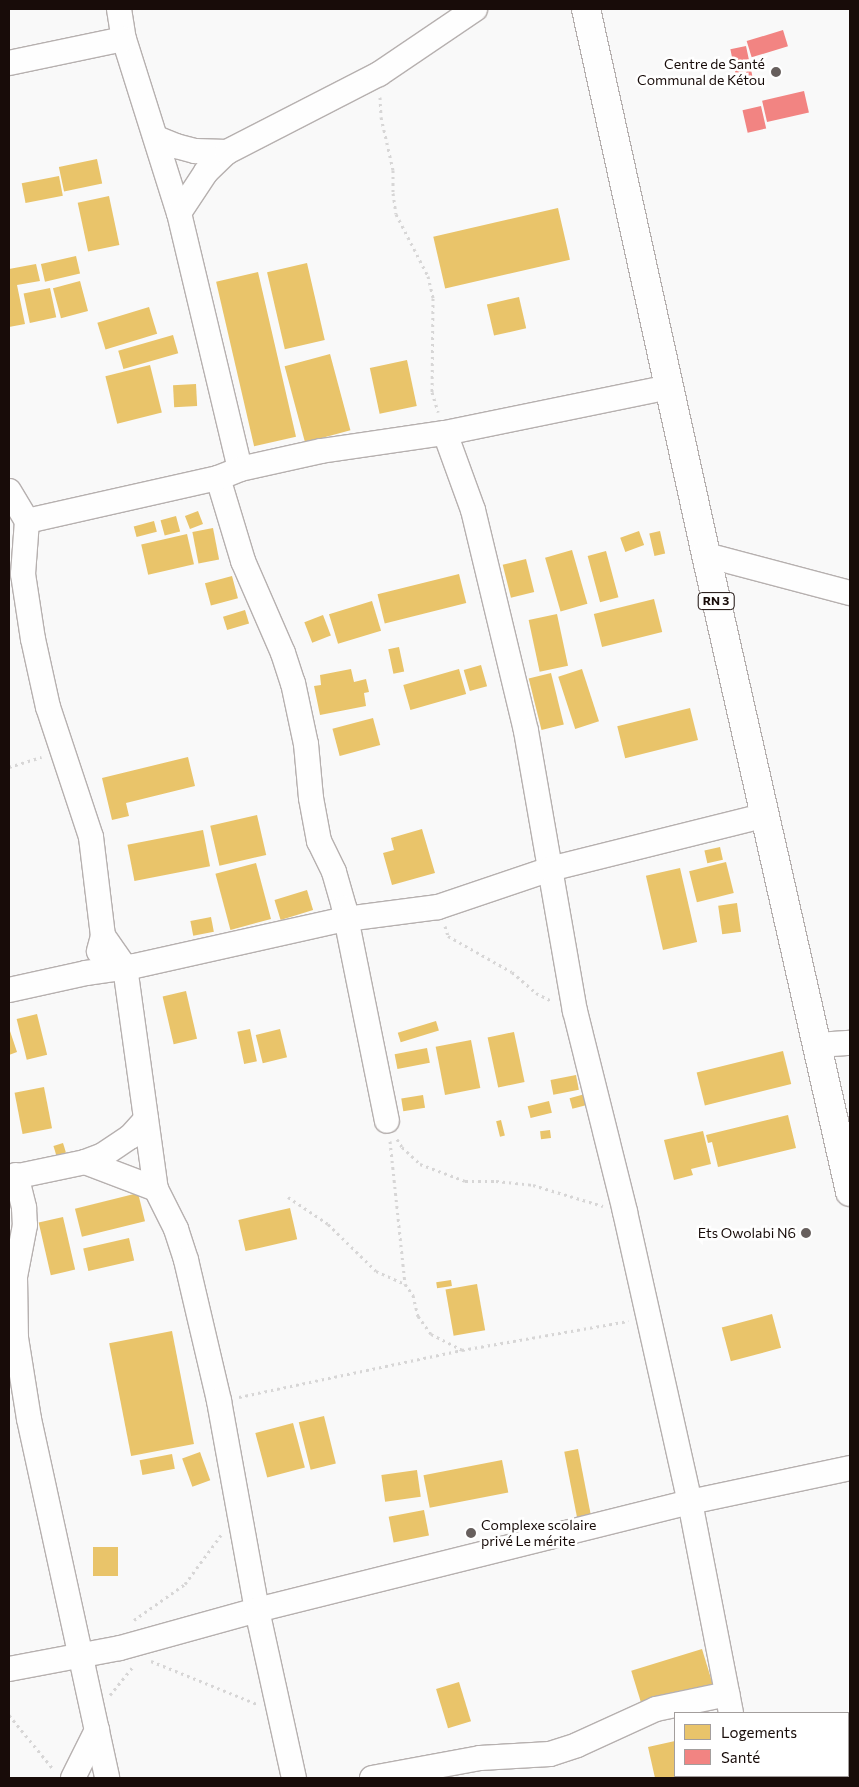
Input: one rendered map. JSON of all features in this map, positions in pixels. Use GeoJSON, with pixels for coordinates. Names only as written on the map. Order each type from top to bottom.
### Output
{"type":"FeatureCollection","features":[{"type":"Feature","properties":{"kind":"main road","name":"RN 3"},"geometry":{"type":"LineString","coordinates":[[586,9],[706,555],[850,1192]]}},
{"type":"Feature","properties":{"kind":"street"},"geometry":{"type":"LineString","coordinates":[[119,9],[124,39],[179,213],[240,469]]}},
{"type":"Feature","properties":{"kind":"street"},"geometry":{"type":"LineString","coordinates":[[179,213],[206,172],[227,152],[379,74],[475,9]]}},
{"type":"Feature","properties":{"kind":"street"},"geometry":{"type":"LineString","coordinates":[[9,63],[124,39]]}},
{"type":"Feature","properties":{"kind":"street"},"geometry":{"type":"LineString","coordinates":[[156,138],[195,151],[227,152]]}},
{"type":"Feature","properties":{"kind":"street"},"geometry":{"type":"LineString","coordinates":[[27,521],[218,478],[240,469],[321,452],[444,433],[669,387]]}},
{"type":"Feature","properties":{"kind":"street"},"geometry":{"type":"LineString","coordinates":[[372,1778],[480,1758],[550,1754],[577,1745],[656,1709],[729,1704],[690,1502],[625,1212],[575,1011],[526,731],[473,510],[444,433]]}},
{"type":"Feature","properties":{"kind":"street"},"geometry":{"type":"LineString","coordinates":[[218,478],[243,561],[283,653],[293,683],[306,744],[311,798],[319,842],[334,872],[346,919],[387,1121]]}},
{"type":"Feature","properties":{"kind":"street"},"geometry":{"type":"LineString","coordinates":[[9,491],[27,521],[23,574],[33,638],[48,707],[91,837],[103,936],[99,950],[86,972]]}},
{"type":"Feature","properties":{"kind":"street"},"geometry":{"type":"LineString","coordinates":[[706,555],[850,593]]}},
{"type":"Feature","properties":{"kind":"street"},"geometry":{"type":"LineString","coordinates":[[9,990],[86,972],[125,967],[346,919],[438,906],[550,869],[766,815]]}},
{"type":"Feature","properties":{"kind":"street"},"geometry":{"type":"LineString","coordinates":[[103,936],[125,967],[156,1189],[176,1229],[186,1260],[219,1401],[278,1713],[294,1778]]}},
{"type":"Feature","properties":{"kind":"street"},"geometry":{"type":"LineString","coordinates":[[818,1045],[850,1043]]}},
{"type":"Feature","properties":{"kind":"street"},"geometry":{"type":"LineString","coordinates":[[107,1778],[29,1419],[16,1338],[15,1277],[25,1225],[24,1208],[12,1177],[85,1162],[115,1149],[146,1120]]}},
{"type":"Feature","properties":{"kind":"street"},"geometry":{"type":"LineString","coordinates":[[85,1162],[156,1189]]}},
{"type":"Feature","properties":{"kind":"street"},"geometry":{"type":"LineString","coordinates":[[9,1669],[81,1657],[120,1648],[258,1610],[690,1502],[850,1468]]}},
{"type":"Feature","properties":{"kind":"street"},"geometry":{"type":"LineString","coordinates":[[64,1775],[95,1722]]}},
{"type":"Feature","properties":{"kind":"path"},"geometry":{"type":"LineString","coordinates":[[379,74],[381,117],[393,170],[392,193],[396,214],[428,276],[433,298],[432,392],[444,433]]}},
{"type":"Feature","properties":{"kind":"path"},"geometry":{"type":"LineString","coordinates":[[9,766],[62,752]]}},
{"type":"Feature","properties":{"kind":"path"},"geometry":{"type":"LineString","coordinates":[[438,906],[448,936],[512,972],[536,993],[575,1011]]}},
{"type":"Feature","properties":{"kind":"path"},"geometry":{"type":"LineString","coordinates":[[387,1121],[402,1147],[420,1164],[465,1181],[496,1181],[533,1185],[625,1212]]}},
{"type":"Feature","properties":{"kind":"path"},"geometry":{"type":"LineString","coordinates":[[387,1121],[395,1179],[405,1284],[412,1295],[418,1316],[431,1334],[462,1350]]}},
{"type":"Feature","properties":{"kind":"path"},"geometry":{"type":"LineString","coordinates":[[288,1197],[328,1224],[376,1271],[405,1284]]}},
{"type":"Feature","properties":{"kind":"path"},"geometry":{"type":"LineString","coordinates":[[219,1401],[462,1350],[649,1318]]}},
{"type":"Feature","properties":{"kind":"path"},"geometry":{"type":"LineString","coordinates":[[131,1622],[185,1584],[240,1508]]}},
{"type":"Feature","properties":{"kind":"path"},"geometry":{"type":"LineString","coordinates":[[120,1648],[278,1713]]}},
{"type":"Feature","properties":{"kind":"path"},"geometry":{"type":"LineString","coordinates":[[95,1722],[142,1657]]}},
{"type":"Feature","properties":{"kind":"path"},"geometry":{"type":"LineString","coordinates":[[9,1714],[64,1775]]}},
{"type":"Feature","properties":{"kind":"building: Logements"},"geometry":{"type":"Polygon","coordinates":[[[97,159],[102,183],[64,192],[59,167],[97,159]]]}},
{"type":"Feature","properties":{"kind":"building: Logements"},"geometry":{"type":"Polygon","coordinates":[[[59,176],[63,196],[26,203],[22,183],[59,176]]]}},
{"type":"Feature","properties":{"kind":"building: Logements"},"geometry":{"type":"Polygon","coordinates":[[[109,196],[119,245],[88,252],[78,203],[109,196]]]}},
{"type":"Feature","properties":{"kind":"building: Logements"},"geometry":{"type":"Polygon","coordinates":[[[558,208],[570,260],[445,288],[433,237],[558,208]]]}},
{"type":"Feature","properties":{"kind":"building: Logements"},"geometry":{"type":"Polygon","coordinates":[[[76,256],[80,274],[45,282],[41,264],[76,256]]]}},
{"type":"Feature","properties":{"kind":"building: Logements"},"geometry":{"type":"Polygon","coordinates":[[[307,263],[325,340],[285,349],[267,272],[307,263]]]}},
{"type":"Feature","properties":{"kind":"building: Logements"},"geometry":{"type":"Polygon","coordinates":[[[36,264],[40,281],[17,285],[25,324],[9,327],[9,269],[36,264]]]}},
{"type":"Feature","properties":{"kind":"building: Logements"},"geometry":{"type":"Polygon","coordinates":[[[258,272],[296,437],[254,446],[216,282],[258,272]]]}},
{"type":"Feature","properties":{"kind":"building: Logements"},"geometry":{"type":"Polygon","coordinates":[[[80,281],[88,311],[61,318],[53,288],[80,281]]]}},
{"type":"Feature","properties":{"kind":"building: Logements"},"geometry":{"type":"Polygon","coordinates":[[[50,288],[56,317],[30,323],[24,294],[50,288]]]}},
{"type":"Feature","properties":{"kind":"building: Logements"},"geometry":{"type":"Polygon","coordinates":[[[519,297],[526,328],[494,336],[487,304],[519,297]]]}},
{"type":"Feature","properties":{"kind":"building: Logements"},"geometry":{"type":"Polygon","coordinates":[[[149,307],[157,334],[106,350],[97,323],[149,307]]]}},
{"type":"Feature","properties":{"kind":"building: Logements"},"geometry":{"type":"Polygon","coordinates":[[[173,335],[178,353],[123,369],[118,351],[173,335]]]}},
{"type":"Feature","properties":{"kind":"building: Logements"},"geometry":{"type":"Polygon","coordinates":[[[330,354],[350,430],[305,442],[285,366],[330,354]]]}},
{"type":"Feature","properties":{"kind":"building: Logements"},"geometry":{"type":"Polygon","coordinates":[[[407,360],[417,406],[380,414],[370,368],[407,360]]]}},
{"type":"Feature","properties":{"kind":"building: Logements"},"geometry":{"type":"Polygon","coordinates":[[[150,365],[162,413],[117,424],[105,376],[150,365]]]}},
{"type":"Feature","properties":{"kind":"building: Logements"},"geometry":{"type":"Polygon","coordinates":[[[196,384],[197,406],[174,407],[173,385],[196,384]]]}},
{"type":"Feature","properties":{"kind":"building: Logements"},"geometry":{"type":"Polygon","coordinates":[[[198,511],[203,524],[190,529],[185,516],[198,511]]]}},
{"type":"Feature","properties":{"kind":"building: Logements"},"geometry":{"type":"Polygon","coordinates":[[[176,516],[180,531],[165,536],[161,520],[176,516]]]}},
{"type":"Feature","properties":{"kind":"building: Logements"},"geometry":{"type":"Polygon","coordinates":[[[154,521],[157,532],[137,537],[134,526],[154,521]]]}},
{"type":"Feature","properties":{"kind":"building: Logements"},"geometry":{"type":"Polygon","coordinates":[[[213,528],[219,559],[198,563],[192,532],[213,528]]]}},
{"type":"Feature","properties":{"kind":"building: Logements"},"geometry":{"type":"Polygon","coordinates":[[[639,531],[644,545],[625,552],[620,538],[639,531]]]}},
{"type":"Feature","properties":{"kind":"building: Logements"},"geometry":{"type":"Polygon","coordinates":[[[660,531],[665,553],[654,556],[649,533],[660,531]]]}},
{"type":"Feature","properties":{"kind":"building: Logements"},"geometry":{"type":"Polygon","coordinates":[[[187,534],[194,564],[148,575],[141,545],[187,534]]]}},
{"type":"Feature","properties":{"kind":"building: Logements"},"geometry":{"type":"Polygon","coordinates":[[[572,550],[587,604],[561,612],[545,558],[572,550]]]}},
{"type":"Feature","properties":{"kind":"building: Logements"},"geometry":{"type":"Polygon","coordinates":[[[606,551],[618,597],[600,602],[588,556],[606,551]]]}},
{"type":"Feature","properties":{"kind":"building: Logements"},"geometry":{"type":"Polygon","coordinates":[[[526,559],[534,592],[511,598],[503,565],[526,559]]]}},
{"type":"Feature","properties":{"kind":"building: Logements"},"geometry":{"type":"Polygon","coordinates":[[[459,574],[466,603],[385,623],[377,594],[459,574]]]}},
{"type":"Feature","properties":{"kind":"building: Logements"},"geometry":{"type":"Polygon","coordinates":[[[232,576],[238,598],[211,605],[205,583],[232,576]]]}},
{"type":"Feature","properties":{"kind":"building: Logements"},"geometry":{"type":"Polygon","coordinates":[[[654,599],[662,632],[602,647],[594,614],[654,599]]]}},
{"type":"Feature","properties":{"kind":"building: Logements"},"geometry":{"type":"Polygon","coordinates":[[[372,601],[381,631],[338,644],[329,614],[372,601]]]}},
{"type":"Feature","properties":{"kind":"building: Logements"},"geometry":{"type":"Polygon","coordinates":[[[245,610],[249,623],[227,630],[223,617],[245,610]]]}},
{"type":"Feature","properties":{"kind":"building: Logements"},"geometry":{"type":"Polygon","coordinates":[[[557,614],[568,666],[540,672],[529,620],[557,614]]]}},
{"type":"Feature","properties":{"kind":"building: Logements"},"geometry":{"type":"Polygon","coordinates":[[[323,615],[331,636],[312,643],[304,622],[323,615]]]}},
{"type":"Feature","properties":{"kind":"building: Logements"},"geometry":{"type":"Polygon","coordinates":[[[399,647],[404,671],[393,674],[388,649],[399,647]]]}},
{"type":"Feature","properties":{"kind":"building: Logements"},"geometry":{"type":"Polygon","coordinates":[[[481,665],[487,686],[470,691],[464,670],[481,665]]]}},
{"type":"Feature","properties":{"kind":"building: Logements"},"geometry":{"type":"Polygon","coordinates":[[[351,669],[354,682],[366,679],[369,692],[364,693],[366,706],[320,715],[314,686],[321,685],[320,675],[351,669]]]}},
{"type":"Feature","properties":{"kind":"building: Logements"},"geometry":{"type":"Polygon","coordinates":[[[459,669],[466,694],[410,710],[403,685],[459,669]]]}},
{"type":"Feature","properties":{"kind":"building: Logements"},"geometry":{"type":"Polygon","coordinates":[[[582,669],[599,721],[575,729],[558,677],[582,669]]]}},
{"type":"Feature","properties":{"kind":"building: Logements"},"geometry":{"type":"Polygon","coordinates":[[[551,673],[564,724],[542,730],[529,679],[551,673]]]}},
{"type":"Feature","properties":{"kind":"building: Logements"},"geometry":{"type":"Polygon","coordinates":[[[690,708],[698,740],[625,758],[617,726],[690,708]]]}},
{"type":"Feature","properties":{"kind":"building: Logements"},"geometry":{"type":"Polygon","coordinates":[[[373,718],[380,745],[340,756],[332,729],[373,718]]]}},
{"type":"Feature","properties":{"kind":"building: Logements"},"geometry":{"type":"Polygon","coordinates":[[[188,757],[195,786],[126,803],[129,816],[112,820],[102,778],[188,757]]]}},
{"type":"Feature","properties":{"kind":"building: Logements"},"geometry":{"type":"Polygon","coordinates":[[[257,815],[266,855],[219,866],[210,826],[257,815]]]}},
{"type":"Feature","properties":{"kind":"building: Logements"},"geometry":{"type":"Polygon","coordinates":[[[422,829],[435,873],[392,885],[383,853],[394,850],[391,838],[422,829]]]}},
{"type":"Feature","properties":{"kind":"building: Logements"},"geometry":{"type":"Polygon","coordinates":[[[203,830],[210,866],[134,881],[127,845],[203,830]]]}},
{"type":"Feature","properties":{"kind":"building: Logements"},"geometry":{"type":"Polygon","coordinates":[[[720,847],[723,860],[707,863],[704,851],[720,847]]]}},
{"type":"Feature","properties":{"kind":"building: Logements"},"geometry":{"type":"Polygon","coordinates":[[[726,862],[734,893],[697,902],[689,871],[726,862]]]}},
{"type":"Feature","properties":{"kind":"building: Logements"},"geometry":{"type":"Polygon","coordinates":[[[256,863],[271,919],[230,930],[215,874],[256,863]]]}},
{"type":"Feature","properties":{"kind":"building: Logements"},"geometry":{"type":"Polygon","coordinates":[[[680,868],[697,942],[663,950],[646,876],[680,868]]]}},
{"type":"Feature","properties":{"kind":"building: Logements"},"geometry":{"type":"Polygon","coordinates":[[[307,890],[313,910],[281,920],[274,900],[307,890]]]}},
{"type":"Feature","properties":{"kind":"building: Logements"},"geometry":{"type":"Polygon","coordinates":[[[737,903],[741,932],[722,934],[718,906],[737,903]]]}},
{"type":"Feature","properties":{"kind":"building: Logements"},"geometry":{"type":"Polygon","coordinates":[[[211,917],[214,932],[193,936],[190,921],[211,917]]]}},
{"type":"Feature","properties":{"kind":"building: Logements"},"geometry":{"type":"Polygon","coordinates":[[[186,991],[197,1039],[174,1044],[163,996],[186,991]]]}},
{"type":"Feature","properties":{"kind":"building: Logements"},"geometry":{"type":"Polygon","coordinates":[[[37,1014],[47,1055],[27,1060],[17,1019],[37,1014]]]}},
{"type":"Feature","properties":{"kind":"building: Logements"},"geometry":{"type":"Polygon","coordinates":[[[436,1021],[439,1031],[401,1042],[398,1033],[436,1021]]]}},
{"type":"Feature","properties":{"kind":"building: Logements"},"geometry":{"type":"Polygon","coordinates":[[[9,1028],[17,1052],[9,1055],[9,1028]]]}},
{"type":"Feature","properties":{"kind":"building: Logements"},"geometry":{"type":"Polygon","coordinates":[[[250,1029],[257,1061],[244,1064],[237,1032],[250,1029]]]}},
{"type":"Feature","properties":{"kind":"building: Logements"},"geometry":{"type":"Polygon","coordinates":[[[280,1029],[287,1057],[263,1063],[256,1035],[280,1029]]]}},
{"type":"Feature","properties":{"kind":"building: Logements"},"geometry":{"type":"Polygon","coordinates":[[[514,1032],[525,1082],[498,1087],[488,1038],[514,1032]]]}},
{"type":"Feature","properties":{"kind":"building: Logements"},"geometry":{"type":"Polygon","coordinates":[[[471,1040],[480,1088],[445,1095],[436,1047],[471,1040]]]}},
{"type":"Feature","properties":{"kind":"building: Logements"},"geometry":{"type":"Polygon","coordinates":[[[427,1048],[430,1063],[397,1069],[395,1054],[427,1048]]]}},
{"type":"Feature","properties":{"kind":"building: Logements"},"geometry":{"type":"Polygon","coordinates":[[[783,1051],[791,1084],[705,1106],[697,1073],[783,1051]]]}},
{"type":"Feature","properties":{"kind":"building: Logements"},"geometry":{"type":"Polygon","coordinates":[[[576,1075],[579,1090],[553,1095],[550,1080],[576,1075]]]}},
{"type":"Feature","properties":{"kind":"building: Logements"},"geometry":{"type":"Polygon","coordinates":[[[44,1087],[52,1128],[23,1134],[15,1093],[44,1087]]]}},
{"type":"Feature","properties":{"kind":"building: Logements"},"geometry":{"type":"Polygon","coordinates":[[[585,1094],[588,1105],[572,1109],[570,1098],[585,1094]]]}},
{"type":"Feature","properties":{"kind":"building: Logements"},"geometry":{"type":"Polygon","coordinates":[[[423,1095],[425,1108],[403,1111],[401,1098],[423,1095]]]}},
{"type":"Feature","properties":{"kind":"building: Logements"},"geometry":{"type":"Polygon","coordinates":[[[549,1101],[552,1113],[531,1118],[528,1106],[549,1101]]]}},
{"type":"Feature","properties":{"kind":"building: Logements"},"geometry":{"type":"Polygon","coordinates":[[[788,1115],[796,1148],[718,1167],[712,1142],[708,1143],[706,1135],[788,1115]]]}},
{"type":"Feature","properties":{"kind":"building: Logements"},"geometry":{"type":"Polygon","coordinates":[[[501,1120],[505,1136],[500,1137],[496,1121],[501,1120]]]}},
{"type":"Feature","properties":{"kind":"building: Logements"},"geometry":{"type":"Polygon","coordinates":[[[550,1130],[551,1138],[541,1139],[540,1131],[550,1130]]]}},
{"type":"Feature","properties":{"kind":"building: Logements"},"geometry":{"type":"Polygon","coordinates":[[[703,1131],[711,1164],[691,1169],[693,1175],[674,1180],[664,1140],[703,1131]]]}},
{"type":"Feature","properties":{"kind":"building: Logements"},"geometry":{"type":"Polygon","coordinates":[[[63,1143],[66,1153],[56,1155],[53,1146],[63,1143]]]}},
{"type":"Feature","properties":{"kind":"building: Logements"},"geometry":{"type":"Polygon","coordinates":[[[138,1193],[145,1221],[82,1237],[75,1209],[138,1193]]]}},
{"type":"Feature","properties":{"kind":"building: Logements"},"geometry":{"type":"Polygon","coordinates":[[[290,1208],[297,1239],[246,1251],[238,1220],[290,1208]]]}},
{"type":"Feature","properties":{"kind":"building: Logements"},"geometry":{"type":"Polygon","coordinates":[[[63,1217],[75,1270],[51,1275],[39,1223],[63,1217]]]}},
{"type":"Feature","properties":{"kind":"building: Logements"},"geometry":{"type":"Polygon","coordinates":[[[129,1238],[134,1260],[88,1271],[83,1249],[129,1238]]]}},
{"type":"Feature","properties":{"kind":"building: Logements"},"geometry":{"type":"Polygon","coordinates":[[[451,1280],[452,1286],[437,1288],[436,1282],[451,1280]]]}},
{"type":"Feature","properties":{"kind":"building: Logements"},"geometry":{"type":"Polygon","coordinates":[[[477,1284],[485,1330],[454,1336],[445,1290],[477,1284]]]}},
{"type":"Feature","properties":{"kind":"building: Logements"},"geometry":{"type":"Polygon","coordinates":[[[772,1314],[781,1348],[731,1361],[722,1327],[772,1314]]]}},
{"type":"Feature","properties":{"kind":"building: Logements"},"geometry":{"type":"Polygon","coordinates":[[[172,1331],[194,1444],[131,1456],[109,1343],[172,1331]]]}},
{"type":"Feature","properties":{"kind":"building: Logements"},"geometry":{"type":"Polygon","coordinates":[[[324,1416],[336,1464],[311,1470],[299,1422],[324,1416]]]}},
{"type":"Feature","properties":{"kind":"building: Logements"},"geometry":{"type":"Polygon","coordinates":[[[293,1423],[305,1467],[267,1478],[255,1433],[293,1423]]]}},
{"type":"Feature","properties":{"kind":"building: Logements"},"geometry":{"type":"Polygon","coordinates":[[[578,1449],[591,1515],[577,1517],[564,1452],[578,1449]]]}},
{"type":"Feature","properties":{"kind":"building: Logements"},"geometry":{"type":"Polygon","coordinates":[[[200,1452],[210,1480],[192,1487],[182,1458],[200,1452]]]}},
{"type":"Feature","properties":{"kind":"building: Logements"},"geometry":{"type":"Polygon","coordinates":[[[172,1454],[175,1469],[142,1475],[140,1460],[172,1454]]]}},
{"type":"Feature","properties":{"kind":"building: Logements"},"geometry":{"type":"Polygon","coordinates":[[[502,1460],[508,1492],[430,1508],[423,1475],[502,1460]]]}},
{"type":"Feature","properties":{"kind":"building: Logements"},"geometry":{"type":"Polygon","coordinates":[[[417,1470],[421,1497],[385,1502],[381,1475],[417,1470]]]}},
{"type":"Feature","properties":{"kind":"building: Logements"},"geometry":{"type":"Polygon","coordinates":[[[424,1510],[429,1536],[394,1542],[389,1517],[424,1510]]]}},
{"type":"Feature","properties":{"kind":"building: Logements"},"geometry":{"type":"Polygon","coordinates":[[[93,1547],[118,1547],[118,1576],[93,1576],[93,1547]]]}},
{"type":"Feature","properties":{"kind":"building: Logements"},"geometry":{"type":"Polygon","coordinates":[[[702,1649],[714,1689],[644,1711],[631,1671],[702,1649]]]}},
{"type":"Feature","properties":{"kind":"building: Logements"},"geometry":{"type":"Polygon","coordinates":[[[459,1682],[471,1721],[448,1728],[436,1689],[459,1682]]]}},
{"type":"Feature","properties":{"kind":"building: Logements"},"geometry":{"type":"Polygon","coordinates":[[[674,1741],[674,1777],[722,1777],[655,1778],[648,1747],[674,1741]]]}},
{"type":"Feature","properties":{"kind":"building: Santé"},"geometry":{"type":"Polygon","coordinates":[[[783,30],[788,46],[752,57],[747,41],[783,30]]]}},
{"type":"Feature","properties":{"kind":"building: Santé"},"geometry":{"type":"Polygon","coordinates":[[[746,46],[753,80],[738,84],[730,49],[746,46]]]}},
{"type":"Feature","properties":{"kind":"building: Santé"},"geometry":{"type":"Polygon","coordinates":[[[804,91],[809,112],[767,122],[762,101],[804,91]]]}},
{"type":"Feature","properties":{"kind":"building: Santé"},"geometry":{"type":"Polygon","coordinates":[[[761,106],[766,128],[748,133],[742,110],[761,106]]]}},
{"type":"Feature","properties":{"kind":"place","name":"Centre de Santé Communal de Kétou"},"geometry":{"type":"Point","coordinates":[776,72]}},
{"type":"Feature","properties":{"kind":"place","name":"Ets Owolabi N6"},"geometry":{"type":"Point","coordinates":[806,1233]}},
{"type":"Feature","properties":{"kind":"place","name":"Complexe scolaire privé Le mérite"},"geometry":{"type":"Point","coordinates":[471,1533]}}]}
